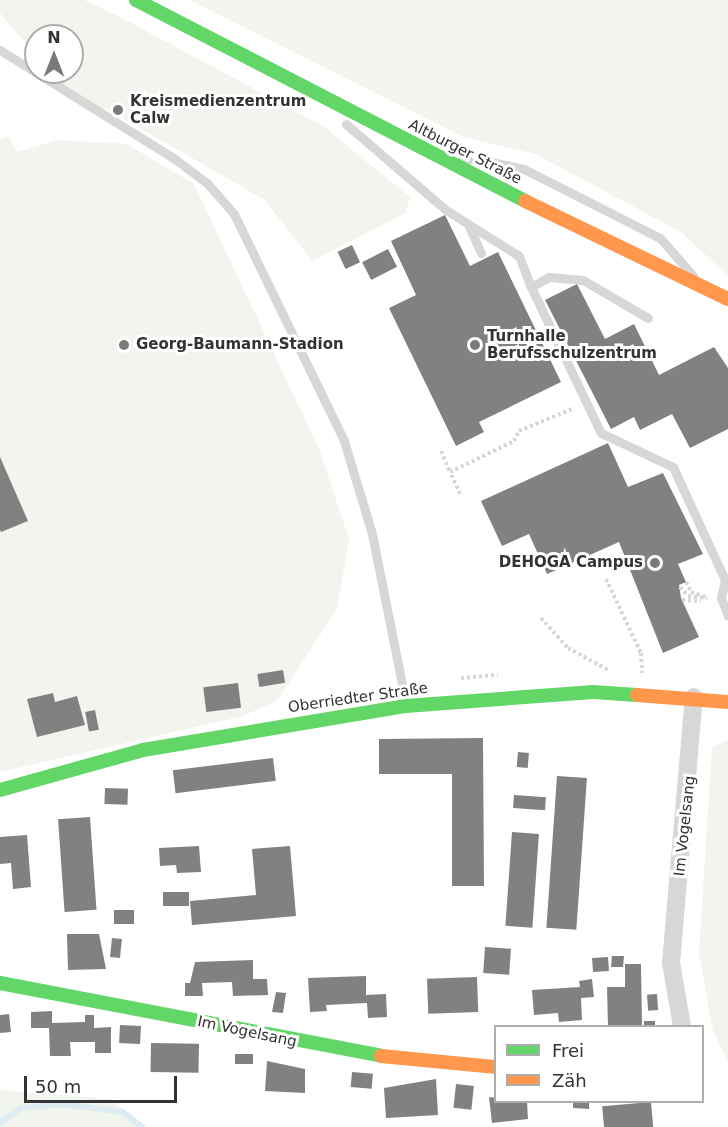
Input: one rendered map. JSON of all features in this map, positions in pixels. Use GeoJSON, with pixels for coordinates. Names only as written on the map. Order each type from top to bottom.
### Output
{"type":"FeatureCollection","features":[{"type":"Feature","properties":{"kind":"street","name":"Altburger Straße"},"geometry":{"type":"LineString","coordinates":[[136,0],[451,164],[700,287],[728,298]]}},
{"type":"Feature","properties":{"kind":"street","name":"Oberriedter Straße"},"geometry":{"type":"LineString","coordinates":[[0,790],[143,750],[406,706],[593,692],[694,697],[728,702]]}},
{"type":"Feature","properties":{"kind":"street","name":"Im Vogelsang"},"geometry":{"type":"LineString","coordinates":[[682,1025],[671,963],[694,697]]}},
{"type":"Feature","properties":{"kind":"street","name":"Im Vogelsang"},"geometry":{"type":"LineString","coordinates":[[0,983],[339,1052],[494,1066]]}},
{"type":"Feature","properties":{"kind":"lane"},"geometry":{"type":"LineString","coordinates":[[0,50],[175,159],[207,183],[234,214],[344,441],[372,534],[406,706]]}},
{"type":"Feature","properties":{"kind":"lane"},"geometry":{"type":"LineString","coordinates":[[346,124],[388,164],[468,224],[519,255],[531,287],[601,433],[673,467],[725,580],[721,598],[728,616]]}},
{"type":"Feature","properties":{"kind":"lane"},"geometry":{"type":"LineString","coordinates":[[451,164],[474,158],[524,169],[660,238],[686,263],[700,287]]}},
{"type":"Feature","properties":{"kind":"lane"},"geometry":{"type":"LineString","coordinates":[[468,224],[481,253]]}},
{"type":"Feature","properties":{"kind":"lane"},"geometry":{"type":"LineString","coordinates":[[531,287],[549,277],[583,280],[648,318]]}},
{"type":"Feature","properties":{"kind":"path"},"geometry":{"type":"LineString","coordinates":[[450,472],[566,412]]}},
{"type":"Feature","properties":{"kind":"path"},"geometry":{"type":"LineString","coordinates":[[441,451],[460,494]]}},
{"type":"Feature","properties":{"kind":"path"},"geometry":{"type":"LineString","coordinates":[[606,579],[641,653],[642,673]]}},
{"type":"Feature","properties":{"kind":"path"},"geometry":{"type":"LineString","coordinates":[[686,582],[691,592],[708,598]]}},
{"type":"Feature","properties":{"kind":"path"},"geometry":{"type":"LineString","coordinates":[[680,587],[702,600]]}},
{"type":"Feature","properties":{"kind":"path"},"geometry":{"type":"LineString","coordinates":[[682,600],[721,598]]}},
{"type":"Feature","properties":{"kind":"path"},"geometry":{"type":"LineString","coordinates":[[541,618],[568,648],[613,674]]}},
{"type":"Feature","properties":{"kind":"shaded area"},"geometry":{"type":"Polygon","coordinates":[[[0,0],[84,0],[122,18],[323,126],[410,197],[406,213],[312,261],[265,200],[108,110],[74,100],[60,84],[84,84],[84,24],[24,24],[24,42],[0,13],[0,0]]]}},
{"type":"Feature","properties":{"kind":"shaded area"},"geometry":{"type":"Polygon","coordinates":[[[190,0],[728,0],[728,276],[681,232],[535,154],[464,137],[190,0]]]}},
{"type":"Feature","properties":{"kind":"shaded area","name":"Georg-Baumann-Stadion"},"geometry":{"type":"Polygon","coordinates":[[[8,136],[17,152],[58,140],[127,144],[194,184],[320,451],[349,539],[337,609],[277,701],[243,716],[0,772],[0,140],[8,136]]]}},
{"type":"Feature","properties":{"kind":"shaded area"},"geometry":{"type":"Polygon","coordinates":[[[728,740],[728,1062],[713,1031],[699,954],[712,747],[728,740]]]}},
{"type":"Feature","properties":{"kind":"shaded area"},"geometry":{"type":"Polygon","coordinates":[[[0,1090],[110,1099],[146,1127],[0,1127],[0,1090]]]}},
{"type":"Feature","properties":{"kind":"building","name":"Turnhalle Berufsschulzentrum"},"geometry":{"type":"Polygon","coordinates":[[[445,215],[470,266],[498,252],[561,382],[479,422],[484,432],[456,446],[389,308],[416,295],[391,241],[445,215]]]}},
{"type":"Feature","properties":{"kind":"building"},"geometry":{"type":"Polygon","coordinates":[[[352,245],[360,262],[346,269],[337,252],[352,245]]]}},
{"type":"Feature","properties":{"kind":"building"},"geometry":{"type":"Polygon","coordinates":[[[388,249],[397,267],[371,280],[362,262],[388,249]]]}},
{"type":"Feature","properties":{"kind":"building"},"geometry":{"type":"Polygon","coordinates":[[[577,284],[605,339],[634,324],[659,375],[714,347],[728,368],[728,429],[690,448],[672,414],[640,430],[634,417],[611,429],[545,300],[577,284]]]}},
{"type":"Feature","properties":{"kind":"building","name":"DEHOGA Campus"},"geometry":{"type":"Polygon","coordinates":[[[608,443],[628,487],[663,473],[703,554],[678,564],[686,582],[679,585],[681,598],[699,637],[663,653],[619,542],[547,574],[529,534],[502,546],[481,501],[608,443]]]}},
{"type":"Feature","properties":{"kind":"building"},"geometry":{"type":"Polygon","coordinates":[[[0,457],[28,521],[1,532],[0,530],[0,457]]]}},
{"type":"Feature","properties":{"kind":"building"},"geometry":{"type":"Polygon","coordinates":[[[283,670],[285,683],[259,687],[257,674],[283,670]]]}},
{"type":"Feature","properties":{"kind":"building"},"geometry":{"type":"Polygon","coordinates":[[[238,683],[241,708],[206,712],[203,687],[238,683]]]}},
{"type":"Feature","properties":{"kind":"building"},"geometry":{"type":"Polygon","coordinates":[[[53,693],[55,702],[77,696],[85,725],[37,737],[27,699],[53,693]]]}},
{"type":"Feature","properties":{"kind":"building"},"geometry":{"type":"Polygon","coordinates":[[[95,710],[99,730],[89,732],[85,712],[95,710]]]}},
{"type":"Feature","properties":{"kind":"building"},"geometry":{"type":"Polygon","coordinates":[[[483,738],[484,886],[452,886],[452,774],[379,774],[379,739],[483,738]]]}},
{"type":"Feature","properties":{"kind":"building"},"geometry":{"type":"Polygon","coordinates":[[[518,752],[529,753],[528,768],[517,767],[518,752]]]}},
{"type":"Feature","properties":{"kind":"building"},"geometry":{"type":"Polygon","coordinates":[[[273,758],[276,781],[176,793],[173,770],[273,758]]]}},
{"type":"Feature","properties":{"kind":"building"},"geometry":{"type":"Polygon","coordinates":[[[557,776],[587,778],[576,930],[546,928],[557,776]]]}},
{"type":"Feature","properties":{"kind":"building"},"geometry":{"type":"Polygon","coordinates":[[[105,788],[128,789],[127,805],[104,804],[105,788]]]}},
{"type":"Feature","properties":{"kind":"building"},"geometry":{"type":"Polygon","coordinates":[[[514,795],[546,797],[545,810],[513,808],[514,795]]]}},
{"type":"Feature","properties":{"kind":"building"},"geometry":{"type":"Polygon","coordinates":[[[90,817],[96,910],[65,912],[58,819],[90,817]]]}},
{"type":"Feature","properties":{"kind":"building"},"geometry":{"type":"Polygon","coordinates":[[[512,832],[539,834],[532,928],[505,926],[512,832]]]}},
{"type":"Feature","properties":{"kind":"building"},"geometry":{"type":"Polygon","coordinates":[[[27,835],[31,887],[13,889],[11,863],[0,864],[0,837],[27,835]]]}},
{"type":"Feature","properties":{"kind":"building"},"geometry":{"type":"Polygon","coordinates":[[[199,846],[201,872],[177,873],[176,865],[160,866],[159,848],[199,846]]]}},
{"type":"Feature","properties":{"kind":"building"},"geometry":{"type":"Polygon","coordinates":[[[290,846],[296,916],[192,925],[190,901],[256,895],[252,849],[290,846]]]}},
{"type":"Feature","properties":{"kind":"building"},"geometry":{"type":"Polygon","coordinates":[[[163,892],[189,892],[189,906],[163,906],[163,892]]]}},
{"type":"Feature","properties":{"kind":"building"},"geometry":{"type":"Polygon","coordinates":[[[114,910],[134,910],[134,924],[114,924],[114,910]]]}},
{"type":"Feature","properties":{"kind":"building"},"geometry":{"type":"Polygon","coordinates":[[[67,934],[99,934],[106,969],[68,970],[67,934]]]}},
{"type":"Feature","properties":{"kind":"building"},"geometry":{"type":"Polygon","coordinates":[[[112,938],[122,939],[120,958],[110,957],[112,938]]]}},
{"type":"Feature","properties":{"kind":"building"},"geometry":{"type":"Polygon","coordinates":[[[485,947],[511,949],[509,975],[483,973],[485,947]]]}},
{"type":"Feature","properties":{"kind":"building"},"geometry":{"type":"Polygon","coordinates":[[[612,956],[624,956],[623,967],[611,967],[612,956]]]}},
{"type":"Feature","properties":{"kind":"building"},"geometry":{"type":"Polygon","coordinates":[[[608,957],[609,971],[593,972],[592,958],[608,957]]]}},
{"type":"Feature","properties":{"kind":"building"},"geometry":{"type":"Polygon","coordinates":[[[253,960],[253,979],[267,979],[268,995],[233,996],[232,982],[202,983],[203,996],[185,996],[185,983],[190,983],[195,962],[253,960]]]}},
{"type":"Feature","properties":{"kind":"building"},"geometry":{"type":"Polygon","coordinates":[[[625,964],[641,964],[642,1025],[608,1025],[607,987],[625,987],[625,964]]]}},
{"type":"Feature","properties":{"kind":"building"},"geometry":{"type":"Polygon","coordinates":[[[366,976],[366,995],[386,994],[387,1017],[368,1018],[367,1003],[326,1005],[327,1011],[310,1012],[308,978],[366,976]]]}},
{"type":"Feature","properties":{"kind":"building"},"geometry":{"type":"Polygon","coordinates":[[[477,977],[478,1012],[428,1014],[427,979],[477,977]]]}},
{"type":"Feature","properties":{"kind":"building"},"geometry":{"type":"Polygon","coordinates":[[[592,979],[594,997],[581,998],[582,1020],[559,1022],[558,1013],[534,1015],[532,990],[580,987],[579,981],[592,979]]]}},
{"type":"Feature","properties":{"kind":"building"},"geometry":{"type":"Polygon","coordinates":[[[276,992],[286,993],[283,1013],[272,1012],[276,992]]]}},
{"type":"Feature","properties":{"kind":"building"},"geometry":{"type":"Polygon","coordinates":[[[657,994],[658,1010],[648,1011],[647,995],[657,994]]]}},
{"type":"Feature","properties":{"kind":"building"},"geometry":{"type":"Polygon","coordinates":[[[52,1011],[52,1023],[85,1022],[85,1015],[94,1015],[94,1028],[111,1027],[111,1053],[95,1053],[95,1042],[70,1042],[71,1056],[50,1056],[49,1028],[31,1028],[31,1012],[52,1011]]]}},
{"type":"Feature","properties":{"kind":"building"},"geometry":{"type":"Polygon","coordinates":[[[9,1014],[11,1032],[0,1033],[0,1015],[9,1014]]]}},
{"type":"Feature","properties":{"kind":"building"},"geometry":{"type":"Polygon","coordinates":[[[644,1021],[655,1021],[655,1025],[644,1025],[644,1021]]]}},
{"type":"Feature","properties":{"kind":"building"},"geometry":{"type":"Polygon","coordinates":[[[120,1025],[141,1026],[140,1044],[119,1043],[120,1025]]]}},
{"type":"Feature","properties":{"kind":"building"},"geometry":{"type":"Polygon","coordinates":[[[151,1043],[199,1044],[198,1073],[150,1072],[151,1043]]]}},
{"type":"Feature","properties":{"kind":"building"},"geometry":{"type":"Polygon","coordinates":[[[235,1054],[253,1054],[253,1064],[235,1064],[235,1054]]]}},
{"type":"Feature","properties":{"kind":"building"},"geometry":{"type":"Polygon","coordinates":[[[267,1061],[305,1069],[305,1093],[265,1091],[267,1061]]]}},
{"type":"Feature","properties":{"kind":"building"},"geometry":{"type":"Polygon","coordinates":[[[352,1072],[373,1074],[372,1089],[351,1087],[352,1072]]]}},
{"type":"Feature","properties":{"kind":"building"},"geometry":{"type":"Polygon","coordinates":[[[436,1079],[438,1115],[386,1118],[384,1088],[436,1079]]]}},
{"type":"Feature","properties":{"kind":"building"},"geometry":{"type":"Polygon","coordinates":[[[456,1084],[474,1086],[471,1110],[453,1108],[456,1084]]]}},
{"type":"Feature","properties":{"kind":"building"},"geometry":{"type":"Polygon","coordinates":[[[489,1097],[494,1098],[494,1103],[527,1103],[528,1119],[492,1123],[489,1097]]]}},
{"type":"Feature","properties":{"kind":"building"},"geometry":{"type":"Polygon","coordinates":[[[573,1103],[589,1103],[589,1109],[573,1108],[573,1103]]]}},
{"type":"Feature","properties":{"kind":"building"},"geometry":{"type":"Polygon","coordinates":[[[651,1103],[653,1127],[604,1127],[602,1106],[651,1103]]]}},
{"type":"Feature","properties":{"kind":"waterway"},"geometry":{"type":"LineString","coordinates":[[0,1123],[21,1108],[64,1104],[123,1112],[142,1127]]}},
{"type":"Feature","properties":{"kind":"traffic: fast"},"geometry":{"type":"LineString","coordinates":[[136,0],[525,201]]}},
{"type":"Feature","properties":{"kind":"traffic: fast"},"geometry":{"type":"LineString","coordinates":[[0,790],[143,750],[406,706],[593,692],[637,695]]}},
{"type":"Feature","properties":{"kind":"traffic: fast"},"geometry":{"type":"LineString","coordinates":[[0,983],[381,1056]]}},
{"type":"Feature","properties":{"kind":"traffic: slow"},"geometry":{"type":"LineString","coordinates":[[525,201],[728,299]]}},
{"type":"Feature","properties":{"kind":"traffic: slow"},"geometry":{"type":"LineString","coordinates":[[637,695],[728,702]]}},
{"type":"Feature","properties":{"kind":"traffic: slow"},"geometry":{"type":"LineString","coordinates":[[381,1056],[494,1067]]}},
{"type":"Feature","properties":{"kind":"place","name":"Kreismedienzentrum Calw"},"geometry":{"type":"Point","coordinates":[118,110]}},
{"type":"Feature","properties":{"kind":"place","name":"Georg-Baumann-Stadion"},"geometry":{"type":"Point","coordinates":[124,345]}},
{"type":"Feature","properties":{"kind":"place","name":"Turnhalle Berufsschulzentrum"},"geometry":{"type":"Point","coordinates":[475,345]}},
{"type":"Feature","properties":{"kind":"place","name":"DEHOGA Campus"},"geometry":{"type":"Point","coordinates":[655,563]}}]}
